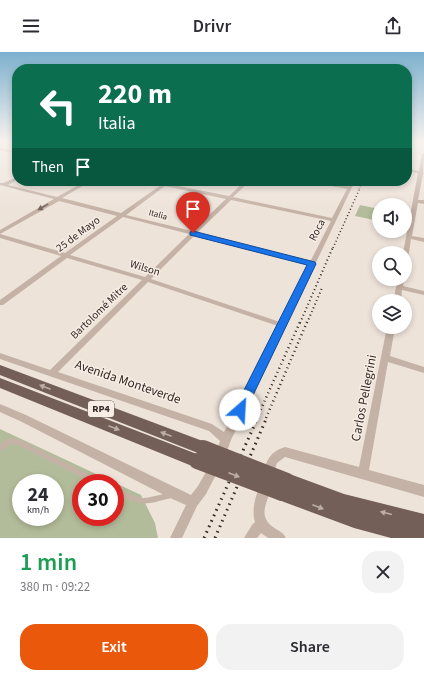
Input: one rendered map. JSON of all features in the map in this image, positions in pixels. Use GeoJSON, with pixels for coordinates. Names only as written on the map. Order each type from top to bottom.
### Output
{"type":"FeatureCollection","features":[{"type":"Feature","properties":{"kind":"main road","name":"RP4"},"geometry":{"type":"LineString","coordinates":[[0,370],[200,454],[284,487],[354,520],[424,538]]}},
{"type":"Feature","properties":{"kind":"main road","name":"RP4"},"geometry":{"type":"LineString","coordinates":[[0,383],[200,454]]}},
{"type":"Feature","properties":{"kind":"main road","name":"RP4"},"geometry":{"type":"LineString","coordinates":[[284,487],[424,522]]}},
{"type":"Feature","properties":{"kind":"street"},"geometry":{"type":"LineString","coordinates":[[412,171],[422,172],[412,222]]}},
{"type":"Feature","properties":{"kind":"street"},"geometry":{"type":"LineString","coordinates":[[1,185],[12,180]]}},
{"type":"Feature","properties":{"kind":"street","name":"Italia"},"geometry":{"type":"LineString","coordinates":[[1,185],[312,264]]}},
{"type":"Feature","properties":{"kind":"street"},"geometry":{"type":"LineString","coordinates":[[0,232],[80,186]]}},
{"type":"Feature","properties":{"kind":"street","name":"25 de Mayo"},"geometry":{"type":"LineString","coordinates":[[0,303],[162,186]]}},
{"type":"Feature","properties":{"kind":"street"},"geometry":{"type":"LineString","coordinates":[[179,186],[334,220]]}},
{"type":"Feature","properties":{"kind":"street","name":"Bartolomé Mitre"},"geometry":{"type":"LineString","coordinates":[[51,374],[193,233],[243,186]]}},
{"type":"Feature","properties":{"kind":"street","name":"Roca"},"geometry":{"type":"LineString","coordinates":[[226,439],[351,186]]}},
{"type":"Feature","properties":{"kind":"street"},"geometry":{"type":"LineString","coordinates":[[416,201],[424,202]]}},
{"type":"Feature","properties":{"kind":"street","name":"Wilson"},"geometry":{"type":"LineString","coordinates":[[0,236],[147,280],[282,325]]}},
{"type":"Feature","properties":{"kind":"street"},"geometry":{"type":"LineString","coordinates":[[412,238],[424,240]]}},
{"type":"Feature","properties":{"kind":"street"},"geometry":{"type":"LineString","coordinates":[[398,294],[400,287],[424,293]]}},
{"type":"Feature","properties":{"kind":"street","name":"Carlos Pellegrini"},"geometry":{"type":"LineString","coordinates":[[363,473],[390,334]]}},
{"type":"Feature","properties":{"kind":"street","name":"Avenida Monteverde"},"geometry":{"type":"LineString","coordinates":[[0,356],[212,428],[226,439]]}},
{"type":"Feature","properties":{"kind":"street"},"geometry":{"type":"LineString","coordinates":[[385,358],[424,370]]}},
{"type":"Feature","properties":{"kind":"street"},"geometry":{"type":"LineString","coordinates":[[0,408],[193,502]]}},
{"type":"Feature","properties":{"kind":"street"},"geometry":{"type":"LineString","coordinates":[[176,538],[193,502],[202,490],[218,462],[226,439]]}},
{"type":"Feature","properties":{"kind":"street"},"geometry":{"type":"LineString","coordinates":[[280,538],[268,533],[261,525],[258,510],[274,458],[285,452],[294,453],[424,491]]}},
{"type":"Feature","properties":{"kind":"street"},"geometry":{"type":"LineString","coordinates":[[250,538],[256,529],[261,525]]}},
{"type":"Feature","properties":{"kind":"lane"},"geometry":{"type":"LineString","coordinates":[[0,448],[10,441],[18,442],[82,474]]}},
{"type":"Feature","properties":{"kind":"lane"},"geometry":{"type":"LineString","coordinates":[[124,494],[137,501],[144,502],[174,494]]}},
{"type":"Feature","properties":{"kind":"green space"},"geometry":{"type":"Polygon","coordinates":[[[360,205],[372,208],[372,220],[355,216],[360,205]]]}},
{"type":"Feature","properties":{"kind":"green space"},"geometry":{"type":"Polygon","coordinates":[[[0,429],[96,474],[72,474],[72,526],[124,526],[124,487],[141,495],[155,523],[158,538],[0,538],[0,429]]]}},
{"type":"Feature","properties":{"kind":"railway"},"geometry":{"type":"LineString","coordinates":[[333,248],[360,188]]}},
{"type":"Feature","properties":{"kind":"railway"},"geometry":{"type":"LineString","coordinates":[[300,323],[333,247]]}},
{"type":"Feature","properties":{"kind":"railway"},"geometry":{"type":"LineString","coordinates":[[307,323],[322,288]]}},
{"type":"Feature","properties":{"kind":"railway"},"geometry":{"type":"LineString","coordinates":[[257,418],[300,322]]}},
{"type":"Feature","properties":{"kind":"railway"},"geometry":{"type":"LineString","coordinates":[[266,418],[307,322]]}},
{"type":"Feature","properties":{"kind":"railway"},"geometry":{"type":"LineString","coordinates":[[204,538],[258,417]]}},
{"type":"Feature","properties":{"kind":"railway"},"geometry":{"type":"LineString","coordinates":[[215,538],[267,417]]}},
{"type":"Feature","properties":{"kind":"route"},"geometry":{"type":"LineString","coordinates":[[193,233],[312,264],[240,410]]}}]}
